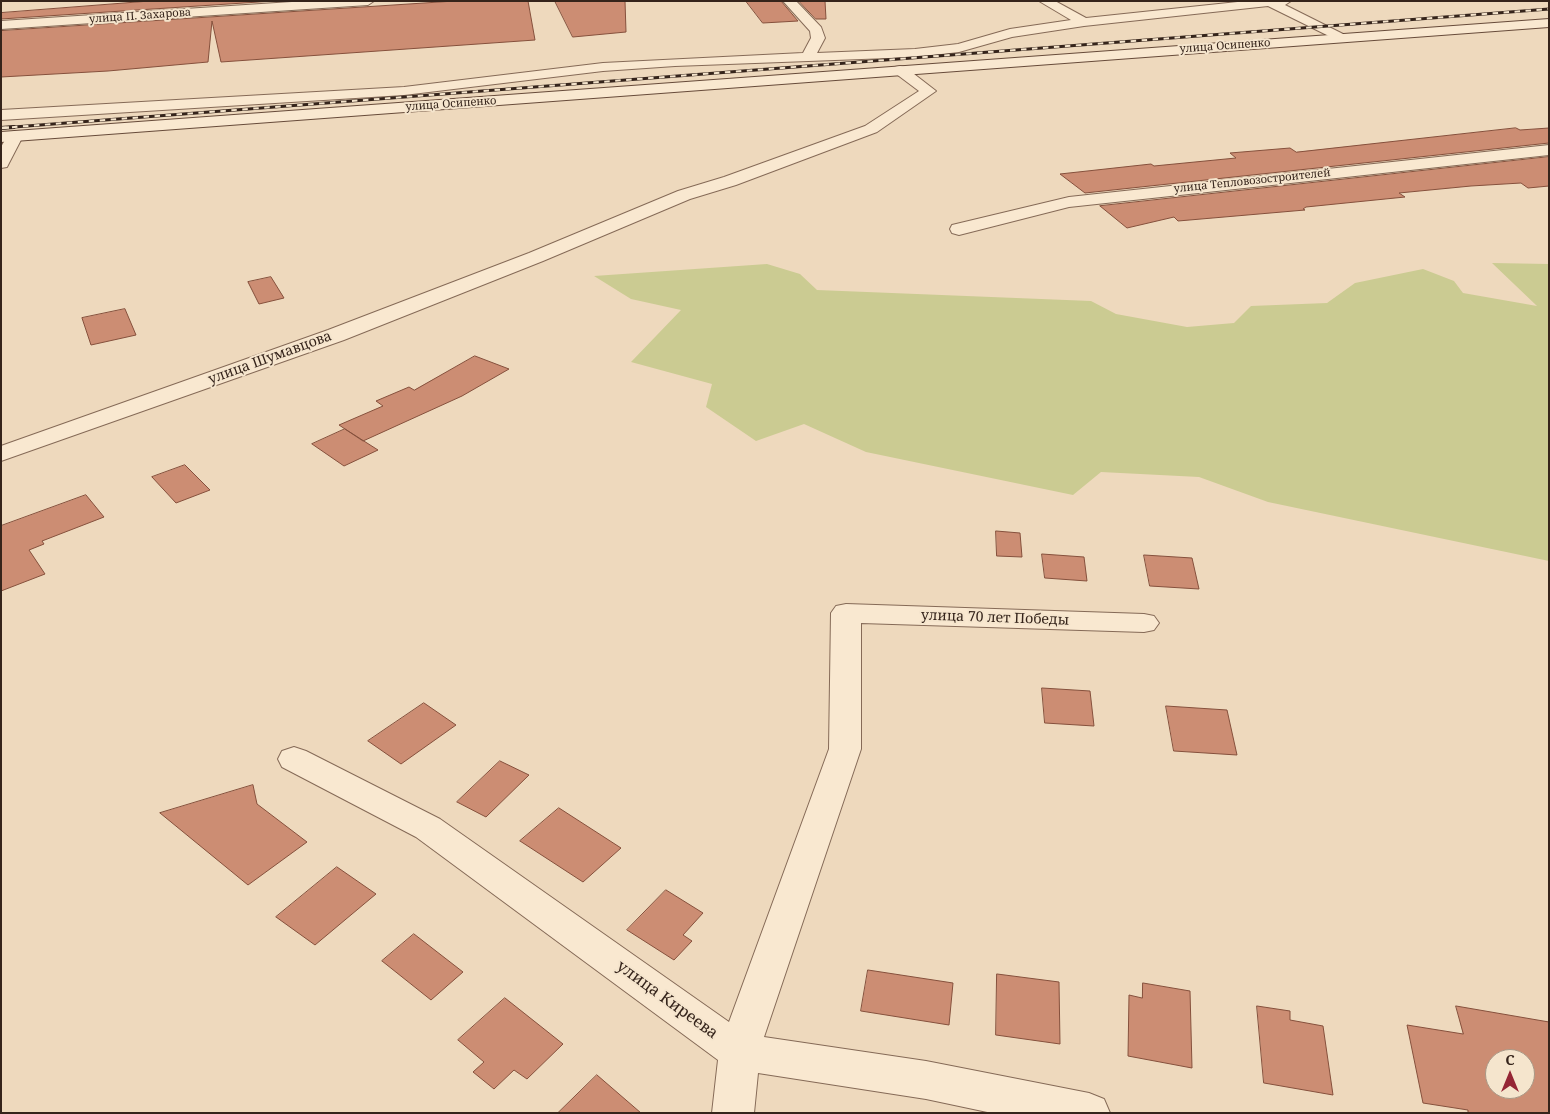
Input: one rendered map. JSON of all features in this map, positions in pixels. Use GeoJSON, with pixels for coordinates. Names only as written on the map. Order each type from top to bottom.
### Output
{"type":"FeatureCollection","features":[{"type":"Feature","properties":{"kind":"street","name":"улица П. Захарова"},"geometry":{"type":"LineString","coordinates":[[1,25],[368,1]]}},
{"type":"Feature","properties":{"kind":"street"},"geometry":{"type":"LineString","coordinates":[[789,1],[816,30],[818,38],[808,56]]}},
{"type":"Feature","properties":{"kind":"street"},"geometry":{"type":"LineString","coordinates":[[1045,1],[1084,22]]}},
{"type":"Feature","properties":{"kind":"street"},"geometry":{"type":"LineString","coordinates":[[1,115],[404,91],[603,67],[808,56],[915,53],[958,48],[1010,33],[1084,22],[1285,1]]}},
{"type":"Feature","properties":{"kind":"street"},"geometry":{"type":"LineString","coordinates":[[1269,2],[1342,38]]}},
{"type":"Feature","properties":{"kind":"street","name":"улица Осипенко"},"geometry":{"type":"LineString","coordinates":[[8,136],[1549,23]]}},
{"type":"Feature","properties":{"kind":"street","name":"улица Шумавцова"},"geometry":{"type":"LineString","coordinates":[[1,454],[336,335],[536,257],[684,195],[730,181],[871,129],[929,91],[900,70]]}},
{"type":"Feature","properties":{"kind":"street"},"geometry":{"type":"LineString","coordinates":[[1,163],[8,136]]}},
{"type":"Feature","properties":{"kind":"street","name":"улица Тепловозостроителей"},"geometry":{"type":"LineString","coordinates":[[959,230],[1070,202],[1549,150]]}},
{"type":"Feature","properties":{"kind":"street","name":"улица 70 лет Победы"},"geometry":{"type":"LineString","coordinates":[[739,1052],[845,749],[846,613],[1144,623]]}},
{"type":"Feature","properties":{"kind":"street","name":"улица Киреева"},"geometry":{"type":"LineString","coordinates":[[294,758],[428,828],[739,1052],[926,1080],[1089,1113]]}},
{"type":"Feature","properties":{"kind":"street"},"geometry":{"type":"LineString","coordinates":[[733,1113],[739,1052]]}},
{"type":"Feature","properties":{"kind":"green space"},"geometry":{"type":"Polygon","coordinates":[[[1492,263],[1549,264],[1549,561],[1268,502],[1199,477],[1101,472],[1073,495],[866,452],[804,424],[756,441],[706,407],[712,384],[631,362],[681,310],[631,299],[594,276],[767,264],[800,274],[817,290],[1091,301],[1116,314],[1187,327],[1234,323],[1251,306],[1327,303],[1355,283],[1423,269],[1454,281],[1463,293],[1537,306],[1492,263]]]}},
{"type":"Feature","properties":{"kind":"building"},"geometry":{"type":"Polygon","coordinates":[[[150,1],[274,1],[1,19],[1,13],[150,1]]]}},
{"type":"Feature","properties":{"kind":"building"},"geometry":{"type":"Polygon","coordinates":[[[455,1],[528,1],[535,40],[221,62],[212,21],[208,62],[108,71],[1,77],[1,31],[455,1]]]}},
{"type":"Feature","properties":{"kind":"building"},"geometry":{"type":"Polygon","coordinates":[[[555,1],[625,1],[626,32],[573,37],[555,1]]]}},
{"type":"Feature","properties":{"kind":"building"},"geometry":{"type":"Polygon","coordinates":[[[746,1],[781,1],[798,21],[763,23],[746,1]]]}},
{"type":"Feature","properties":{"kind":"building"},"geometry":{"type":"Polygon","coordinates":[[[799,1],[825,1],[826,19],[816,19],[799,1]]]}},
{"type":"Feature","properties":{"kind":"building"},"geometry":{"type":"Polygon","coordinates":[[[1516,128],[1520,130],[1549,128],[1549,143],[1085,193],[1060,174],[1151,164],[1154,166],[1236,158],[1230,153],[1290,148],[1296,152],[1516,128]]]}},
{"type":"Feature","properties":{"kind":"building"},"geometry":{"type":"Polygon","coordinates":[[[1549,157],[1549,186],[1528,188],[1521,183],[1399,193],[1405,197],[1306,207],[1303,209],[1305,210],[1178,221],[1174,217],[1127,228],[1100,206],[1549,157]]]}},
{"type":"Feature","properties":{"kind":"building"},"geometry":{"type":"Polygon","coordinates":[[[271,277],[284,298],[259,304],[248,282],[271,277]]]}},
{"type":"Feature","properties":{"kind":"building"},"geometry":{"type":"Polygon","coordinates":[[[125,309],[136,335],[91,345],[82,318],[125,309]]]}},
{"type":"Feature","properties":{"kind":"building"},"geometry":{"type":"Polygon","coordinates":[[[475,356],[509,369],[462,396],[363,441],[339,425],[383,406],[376,401],[409,387],[414,390],[475,356]]]}},
{"type":"Feature","properties":{"kind":"building"},"geometry":{"type":"Polygon","coordinates":[[[345,429],[378,450],[344,466],[312,444],[345,429]]]}},
{"type":"Feature","properties":{"kind":"building"},"geometry":{"type":"Polygon","coordinates":[[[185,465],[210,490],[176,503],[152,477],[185,465]]]}},
{"type":"Feature","properties":{"kind":"building"},"geometry":{"type":"Polygon","coordinates":[[[86,495],[104,517],[42,541],[44,544],[29,550],[45,574],[1,591],[1,526],[86,495]]]}},
{"type":"Feature","properties":{"kind":"building"},"geometry":{"type":"Polygon","coordinates":[[[996,531],[1020,533],[1022,557],[997,556],[996,531]]]}},
{"type":"Feature","properties":{"kind":"building"},"geometry":{"type":"Polygon","coordinates":[[[1042,554],[1084,557],[1087,581],[1045,578],[1042,554]]]}},
{"type":"Feature","properties":{"kind":"building"},"geometry":{"type":"Polygon","coordinates":[[[1144,555],[1192,558],[1199,589],[1150,586],[1144,555]]]}},
{"type":"Feature","properties":{"kind":"building"},"geometry":{"type":"Polygon","coordinates":[[[1042,688],[1090,691],[1094,726],[1045,723],[1042,688]]]}},
{"type":"Feature","properties":{"kind":"building"},"geometry":{"type":"Polygon","coordinates":[[[424,703],[456,725],[401,764],[368,741],[424,703]]]}},
{"type":"Feature","properties":{"kind":"building"},"geometry":{"type":"Polygon","coordinates":[[[1166,706],[1227,710],[1237,755],[1174,751],[1166,706]]]}},
{"type":"Feature","properties":{"kind":"building"},"geometry":{"type":"Polygon","coordinates":[[[500,761],[529,775],[486,817],[457,802],[500,761]]]}},
{"type":"Feature","properties":{"kind":"building"},"geometry":{"type":"Polygon","coordinates":[[[253,785],[257,804],[307,842],[248,885],[160,813],[253,785]]]}},
{"type":"Feature","properties":{"kind":"building"},"geometry":{"type":"Polygon","coordinates":[[[559,808],[621,848],[583,882],[520,841],[559,808]]]}},
{"type":"Feature","properties":{"kind":"building"},"geometry":{"type":"Polygon","coordinates":[[[337,867],[376,894],[315,945],[276,917],[337,867]]]}},
{"type":"Feature","properties":{"kind":"building"},"geometry":{"type":"Polygon","coordinates":[[[666,890],[703,913],[683,935],[692,941],[674,960],[627,930],[666,890]]]}},
{"type":"Feature","properties":{"kind":"building"},"geometry":{"type":"Polygon","coordinates":[[[414,934],[463,972],[431,1000],[382,961],[414,934]]]}},
{"type":"Feature","properties":{"kind":"building"},"geometry":{"type":"Polygon","coordinates":[[[868,970],[953,983],[949,1025],[861,1011],[868,970]]]}},
{"type":"Feature","properties":{"kind":"building"},"geometry":{"type":"Polygon","coordinates":[[[997,974],[1059,982],[1060,1044],[996,1035],[997,974]]]}},
{"type":"Feature","properties":{"kind":"building"},"geometry":{"type":"Polygon","coordinates":[[[1143,983],[1190,991],[1192,1068],[1128,1056],[1129,995],[1142,998],[1143,983]]]}},
{"type":"Feature","properties":{"kind":"building"},"geometry":{"type":"Polygon","coordinates":[[[505,998],[563,1044],[527,1079],[514,1070],[494,1089],[473,1072],[484,1062],[458,1040],[505,998]]]}},
{"type":"Feature","properties":{"kind":"building"},"geometry":{"type":"Polygon","coordinates":[[[1257,1006],[1290,1011],[1290,1020],[1323,1026],[1333,1095],[1264,1083],[1257,1006]]]}},
{"type":"Feature","properties":{"kind":"building"},"geometry":{"type":"Polygon","coordinates":[[[1456,1006],[1549,1022],[1549,1113],[1468,1113],[1468,1110],[1423,1103],[1407,1025],[1463,1034],[1456,1006]]]}},
{"type":"Feature","properties":{"kind":"building"},"geometry":{"type":"Polygon","coordinates":[[[597,1075],[641,1113],[558,1113],[597,1075]]]}},
{"type":"Feature","properties":{"kind":"railway"},"geometry":{"type":"LineString","coordinates":[[14,127],[1,128],[1549,9]]}}]}
